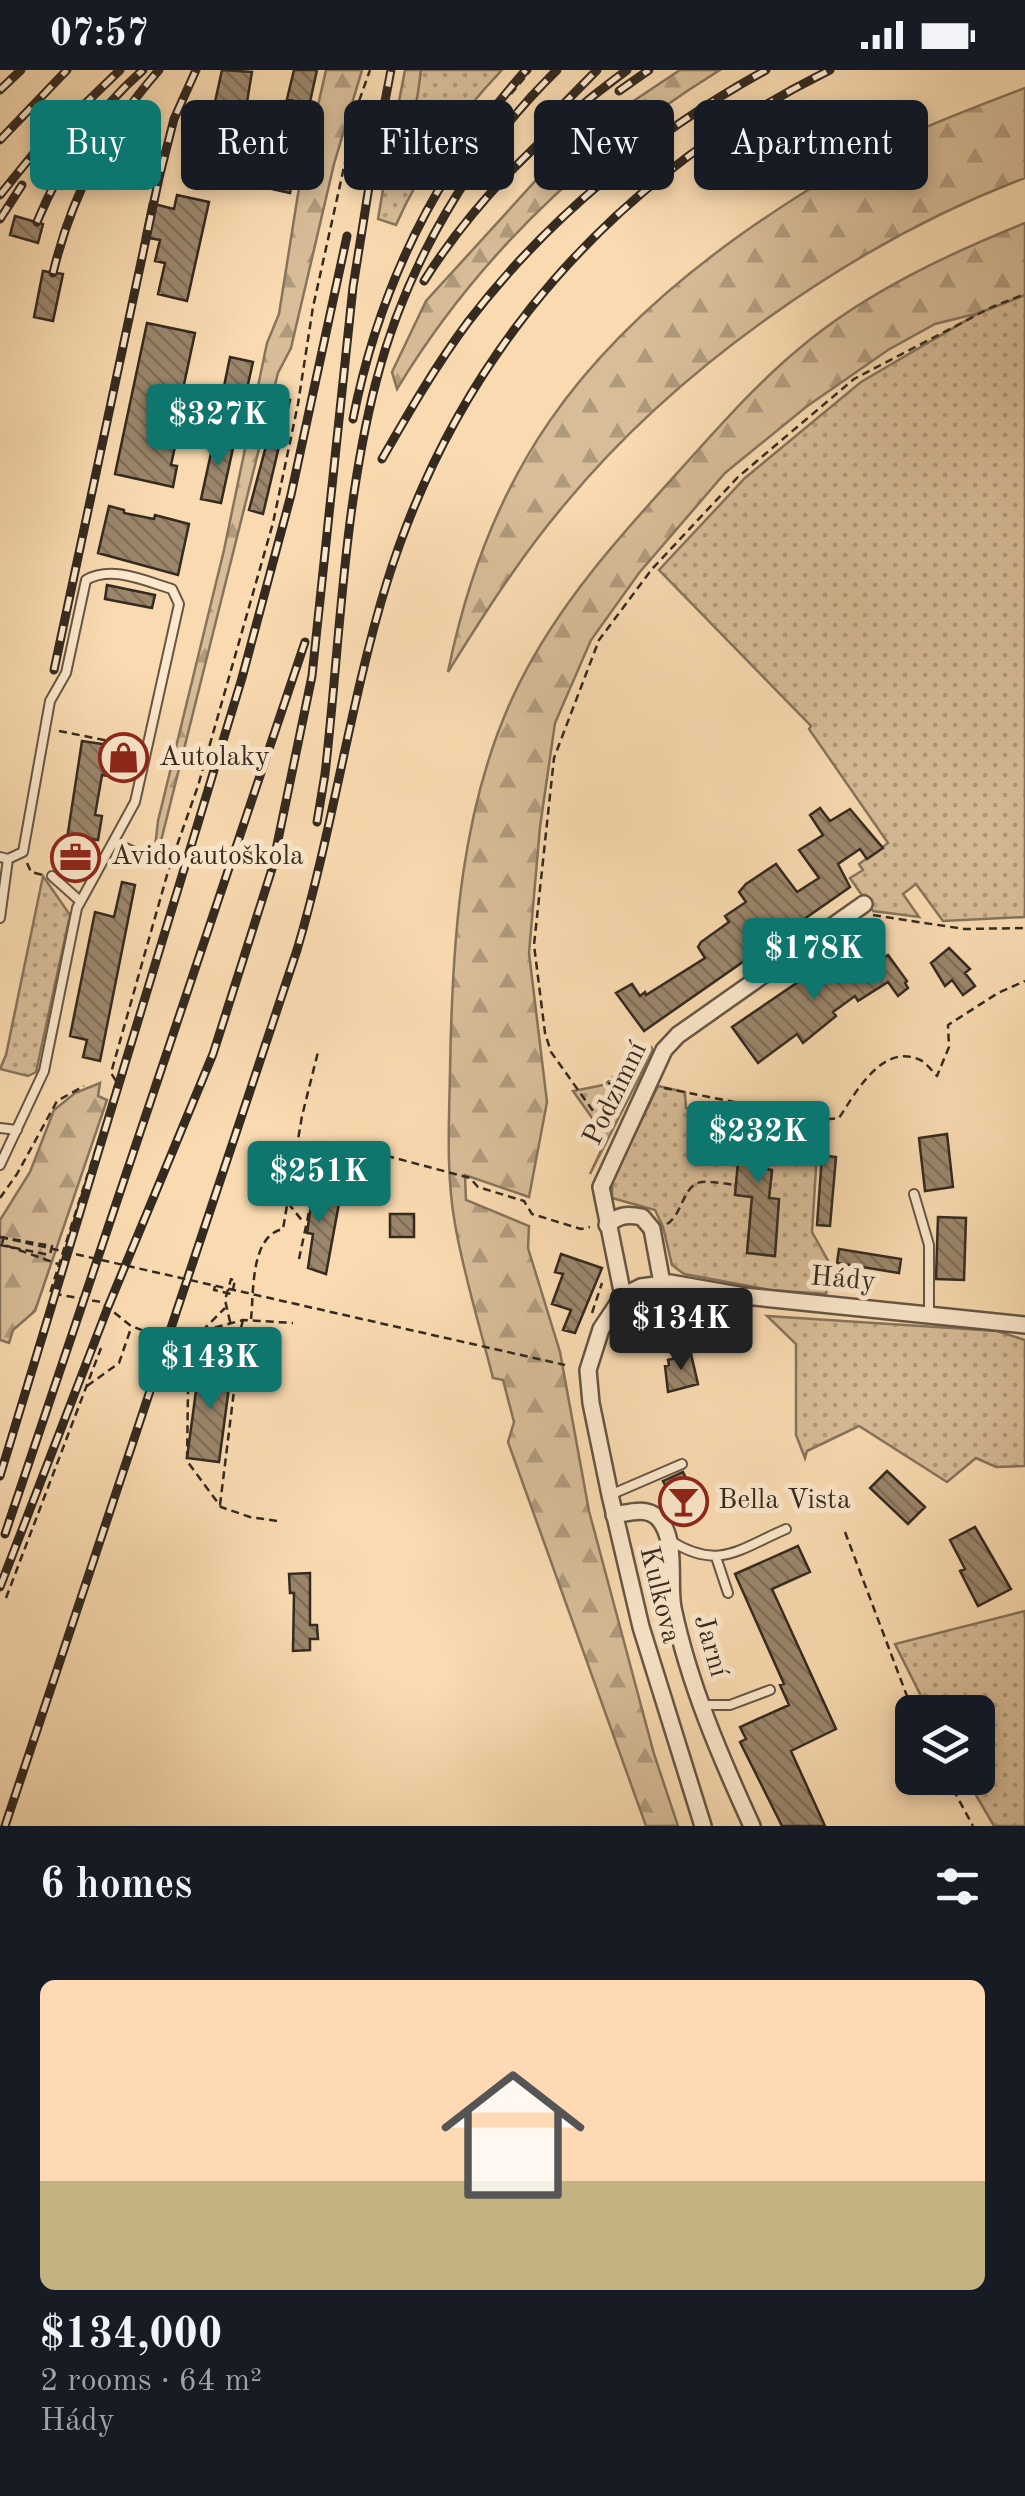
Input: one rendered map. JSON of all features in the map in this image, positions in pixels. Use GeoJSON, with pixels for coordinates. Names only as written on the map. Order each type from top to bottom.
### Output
{"type":"FeatureCollection","features":[{"type":"Feature","properties":{"kind":"street","name":"Podzimní"},"geometry":{"type":"LineString","coordinates":[[622,1296],[600,1187],[670,1041],[858,908]]}},
{"type":"Feature","properties":{"kind":"street"},"geometry":{"type":"LineString","coordinates":[[607,1225],[627,1214],[642,1217],[652,1229],[662,1283]]}},
{"type":"Feature","properties":{"kind":"street","name":"Hády"},"geometry":{"type":"LineString","coordinates":[[622,1296],[662,1283],[744,1296],[1025,1325]]}},
{"type":"Feature","properties":{"kind":"street"},"geometry":{"type":"LineString","coordinates":[[582,1369],[600,1329],[622,1296]]}},
{"type":"Feature","properties":{"kind":"street","name":"Kulkova"},"geometry":{"type":"LineString","coordinates":[[582,1369],[641,1627],[703,1826]]}},
{"type":"Feature","properties":{"kind":"street"},"geometry":{"type":"LineString","coordinates":[[614,1515],[639,1511],[653,1514],[665,1529],[667,1539]]}},
{"type":"Feature","properties":{"kind":"street","name":"Jarní"},"geometry":{"type":"LineString","coordinates":[[667,1539],[672,1602],[682,1647],[701,1705],[752,1826]]}},
{"type":"Feature","properties":{"kind":"lane"},"geometry":{"type":"LineString","coordinates":[[0,918],[4,858],[23,852],[50,701],[66,673],[86,580],[99,572],[126,575],[172,590],[180,604],[134,802],[80,901],[44,1071],[0,1165]]}},
{"type":"Feature","properties":{"kind":"lane"},"geometry":{"type":"LineString","coordinates":[[114,844],[156,858]]}},
{"type":"Feature","properties":{"kind":"lane"},"geometry":{"type":"LineString","coordinates":[[52,876],[80,901]]}},
{"type":"Feature","properties":{"kind":"lane"},"geometry":{"type":"LineString","coordinates":[[0,1128],[17,1130]]}},
{"type":"Feature","properties":{"kind":"lane"},"geometry":{"type":"LineString","coordinates":[[914,1194],[929,1245],[929,1314]]}},
{"type":"Feature","properties":{"kind":"lane"},"geometry":{"type":"LineString","coordinates":[[610,1496],[682,1464]]}},
{"type":"Feature","properties":{"kind":"lane"},"geometry":{"type":"LineString","coordinates":[[667,1539],[700,1556],[716,1557],[786,1529]]}},
{"type":"Feature","properties":{"kind":"lane"},"geometry":{"type":"LineString","coordinates":[[716,1557],[728,1594]]}},
{"type":"Feature","properties":{"kind":"lane"},"geometry":{"type":"LineString","coordinates":[[701,1705],[730,1705],[770,1690]]}},
{"type":"Feature","properties":{"kind":"path"},"geometry":{"type":"LineString","coordinates":[[220,1507],[238,1358],[234,1354],[196,1349],[132,1326],[100,1302],[50,1292],[115,1086],[111,1074],[273,523],[327,242],[358,104],[370,70]]}},
{"type":"Feature","properties":{"kind":"path"},"geometry":{"type":"LineString","coordinates":[[511,94],[532,70]]}},
{"type":"Feature","properties":{"kind":"path"},"geometry":{"type":"LineString","coordinates":[[618,1144],[552,1052],[544,1032],[534,945],[554,758],[600,640],[652,569],[738,477],[854,379],[992,307],[1025,294]]}},
{"type":"Feature","properties":{"kind":"path"},"geometry":{"type":"LineString","coordinates":[[65,733],[146,748]]}},
{"type":"Feature","properties":{"kind":"path"},"geometry":{"type":"LineString","coordinates":[[858,908],[964,930],[1025,928]]}},
{"type":"Feature","properties":{"kind":"path"},"geometry":{"type":"LineString","coordinates":[[648,1084],[768,1109],[794,1123],[839,1118],[870,1071],[898,1058],[918,1059],[937,1076],[949,1047],[948,1026],[998,993],[1025,982]]}},
{"type":"Feature","properties":{"kind":"path"},"geometry":{"type":"LineString","coordinates":[[251,1320],[260,1248],[273,1231],[283,1229],[302,1116],[318,1052]]}},
{"type":"Feature","properties":{"kind":"path"},"geometry":{"type":"LineString","coordinates":[[0,1198],[57,1101],[84,1086]]}},
{"type":"Feature","properties":{"kind":"path"},"geometry":{"type":"LineString","coordinates":[[298,1259],[304,1223],[315,1194],[335,1192],[353,1175],[358,1164],[368,1162],[376,1153],[467,1177],[478,1187],[524,1201],[532,1214],[580,1228]]}},
{"type":"Feature","properties":{"kind":"path"},"geometry":{"type":"LineString","coordinates":[[662,1228],[677,1217],[691,1187],[698,1182],[736,1184]]}},
{"type":"Feature","properties":{"kind":"path"},"geometry":{"type":"LineString","coordinates":[[286,1202],[304,1223]]}},
{"type":"Feature","properties":{"kind":"path"},"geometry":{"type":"LineString","coordinates":[[1,1237],[2,1244],[59,1265]]}},
{"type":"Feature","properties":{"kind":"path"},"geometry":{"type":"LineString","coordinates":[[0,1244],[50,1256],[52,1246],[1,1237]]}},
{"type":"Feature","properties":{"kind":"path"},"geometry":{"type":"LineString","coordinates":[[1,1237],[582,1369]]}},
{"type":"Feature","properties":{"kind":"path"},"geometry":{"type":"LineString","coordinates":[[590,1320],[606,1272]]}},
{"type":"Feature","properties":{"kind":"path"},"geometry":{"type":"LineString","coordinates":[[216,1286],[214,1290],[232,1294],[235,1280],[230,1279],[226,1296],[226,1307],[236,1348]]}},
{"type":"Feature","properties":{"kind":"path"},"geometry":{"type":"LineString","coordinates":[[226,1307],[202,1332],[196,1349],[188,1392],[185,1452],[199,1480],[220,1507],[250,1517],[277,1520]]}},
{"type":"Feature","properties":{"kind":"path"},"geometry":{"type":"LineString","coordinates":[[234,1354],[243,1320]]}},
{"type":"Feature","properties":{"kind":"path"},"geometry":{"type":"LineString","coordinates":[[202,1332],[230,1321],[294,1323]]}},
{"type":"Feature","properties":{"kind":"path"},"geometry":{"type":"LineString","coordinates":[[85,1388],[119,1364],[132,1326]]}},
{"type":"Feature","properties":{"kind":"path"},"geometry":{"type":"LineString","coordinates":[[6,1598],[101,1348]]}},
{"type":"Feature","properties":{"kind":"path"},"geometry":{"type":"LineString","coordinates":[[845,1532],[907,1695]]}},
{"type":"Feature","properties":{"kind":"path"},"geometry":{"type":"LineString","coordinates":[[956,1795],[972,1826]]}},
{"type":"Feature","properties":{"kind":"green space"},"geometry":{"type":"Polygon","coordinates":[[[326,70],[362,70],[353,100],[344,100],[344,130],[291,348],[278,373],[159,849],[155,847],[158,821],[224,550],[267,343],[279,314],[299,190],[324,190],[324,100],[319,100],[326,70]]]}},
{"type":"Feature","properties":{"kind":"green space"},"geometry":{"type":"Polygon","coordinates":[[[405,70],[421,70],[416,100],[399,100],[405,70]]]}},
{"type":"Feature","properties":{"kind":"green space"},"geometry":{"type":"Polygon","coordinates":[[[421,70],[502,70],[475,100],[415,100],[421,70]]]}},
{"type":"Feature","properties":{"kind":"green space"},"geometry":{"type":"Polygon","coordinates":[[[680,70],[720,70],[674,101],[635,100],[680,70]]]}},
{"type":"Feature","properties":{"kind":"green space"},"geometry":{"type":"Polygon","coordinates":[[[1025,88],[1025,178],[962,204],[836,272],[775,313],[661,404],[611,453],[549,524],[448,672],[465,601],[488,536],[516,476],[549,421],[589,370],[685,277],[808,190],[928,190],[928,127],[1025,88]]]}},
{"type":"Feature","properties":{"kind":"green space"},"geometry":{"type":"Polygon","coordinates":[[[534,182],[534,190],[561,190],[500,251],[463,295],[397,389],[392,372],[426,301],[534,182]]]}},
{"type":"Feature","properties":{"kind":"green space"},"geometry":{"type":"Polygon","coordinates":[[[383,190],[414,190],[396,225],[378,219],[383,190]]]}},
{"type":"Feature","properties":{"kind":"green space"},"geometry":{"type":"Polygon","coordinates":[[[1025,223],[1025,295],[979,313],[935,324],[888,350],[806,407],[725,473],[639,573],[591,640],[555,723],[540,827],[529,953],[547,1102],[529,1197],[465,1175],[466,1200],[529,1226],[528,1248],[560,1352],[589,1511],[654,1754],[678,1826],[646,1826],[508,1442],[514,1422],[503,1380],[493,1378],[455,1224],[449,1148],[453,973],[472,823],[500,728],[520,682],[553,624],[613,545],[723,423],[784,361],[852,309],[937,262],[1025,223]]]}},
{"type":"Feature","properties":{"kind":"green space"},"geometry":{"type":"Polygon","coordinates":[[[1025,295],[1025,917],[943,921],[916,884],[903,894],[919,917],[873,911],[850,878],[863,870],[859,864],[888,843],[809,729],[811,726],[659,570],[745,478],[861,382],[979,313],[1025,295]]]}},
{"type":"Feature","properties":{"kind":"green space"},"geometry":{"type":"Polygon","coordinates":[[[43,876],[70,915],[36,1072],[28,1076],[0,1069],[43,876]]]}},
{"type":"Feature","properties":{"kind":"green space"},"geometry":{"type":"Polygon","coordinates":[[[651,1047],[653,1050],[590,1174],[605,1136],[573,1091],[603,1085],[651,1047]]]}},
{"type":"Feature","properties":{"kind":"green space"},"geometry":{"type":"Polygon","coordinates":[[[100,1083],[98,1096],[107,1100],[35,1311],[13,1330],[9,1343],[0,1340],[0,1220],[30,1172],[54,1110],[75,1093],[100,1083]]]}},
{"type":"Feature","properties":{"kind":"green space"},"geometry":{"type":"Polygon","coordinates":[[[658,1086],[685,1092],[686,1108],[707,1113],[715,1106],[767,1113],[818,1137],[812,1232],[831,1266],[826,1294],[770,1290],[684,1274],[672,1265],[655,1210],[612,1198],[612,1182],[658,1086]],[[744,1118],[735,1195],[752,1197],[747,1253],[773,1256],[779,1200],[769,1198],[772,1171],[766,1169],[770,1120],[744,1118]]]}},
{"type":"Feature","properties":{"kind":"green space"},"geometry":{"type":"Polygon","coordinates":[[[767,1316],[997,1331],[1025,1340],[1025,1466],[996,1467],[976,1458],[947,1482],[859,1426],[807,1451],[805,1458],[796,1435],[796,1344],[767,1316]]]}},
{"type":"Feature","properties":{"kind":"green space"},"geometry":{"type":"Polygon","coordinates":[[[1025,1611],[1025,1826],[994,1826],[976,1795],[995,1795],[995,1695],[920,1695],[895,1644],[1025,1611]]]}},
{"type":"Feature","properties":{"kind":"building"},"geometry":{"type":"Polygon","coordinates":[[[222,70],[252,72],[247,100],[215,100],[222,70]]]}},
{"type":"Feature","properties":{"kind":"building"},"geometry":{"type":"Polygon","coordinates":[[[294,70],[317,70],[310,100],[287,99],[294,70]]]}},
{"type":"Feature","properties":{"kind":"building"},"geometry":{"type":"Polygon","coordinates":[[[177,195],[209,202],[187,301],[158,294],[165,263],[155,261],[160,240],[143,237],[150,203],[174,209],[177,195]]]}},
{"type":"Feature","properties":{"kind":"building"},"geometry":{"type":"Polygon","coordinates":[[[15,216],[43,224],[38,243],[10,235],[15,216]]]}},
{"type":"Feature","properties":{"kind":"building"},"geometry":{"type":"Polygon","coordinates":[[[43,271],[63,274],[53,321],[34,317],[43,271]]]}},
{"type":"Feature","properties":{"kind":"building"},"geometry":{"type":"Polygon","coordinates":[[[147,323],[195,333],[174,436],[177,437],[171,465],[177,466],[173,487],[115,474],[147,323]]]}},
{"type":"Feature","properties":{"kind":"building"},"geometry":{"type":"Polygon","coordinates":[[[230,357],[253,362],[242,411],[220,406],[230,357]]]}},
{"type":"Feature","properties":{"kind":"building"},"geometry":{"type":"Polygon","coordinates":[[[279,397],[290,400],[263,514],[249,510],[279,397]]]}},
{"type":"Feature","properties":{"kind":"building"},"geometry":{"type":"Polygon","coordinates":[[[215,435],[235,439],[221,503],[201,499],[215,435]]]}},
{"type":"Feature","properties":{"kind":"building"},"geometry":{"type":"Polygon","coordinates":[[[109,506],[124,513],[154,519],[155,515],[189,524],[178,575],[98,553],[109,506]]]}},
{"type":"Feature","properties":{"kind":"building"},"geometry":{"type":"Polygon","coordinates":[[[107,585],[155,595],[152,608],[105,599],[107,585]]]}},
{"type":"Feature","properties":{"kind":"building"},"geometry":{"type":"Polygon","coordinates":[[[82,741],[136,749],[131,780],[102,775],[95,815],[102,816],[98,840],[91,839],[87,869],[63,865],[82,741]]]}},
{"type":"Feature","properties":{"kind":"building"},"geometry":{"type":"Polygon","coordinates":[[[820,808],[830,821],[850,809],[883,848],[867,859],[860,849],[838,864],[850,887],[644,1031],[616,993],[632,984],[640,996],[645,992],[646,995],[705,958],[698,947],[701,942],[729,922],[725,916],[746,902],[739,892],[746,884],[776,864],[797,892],[819,878],[799,850],[823,835],[810,815],[820,808]]]}},
{"type":"Feature","properties":{"kind":"building"},"geometry":{"type":"Polygon","coordinates":[[[122,882],[135,885],[100,1061],[83,1057],[87,1040],[70,1036],[95,912],[114,917],[122,882]]]}},
{"type":"Feature","properties":{"kind":"building"},"geometry":{"type":"Polygon","coordinates":[[[949,948],[970,969],[965,973],[975,986],[963,995],[952,980],[945,986],[931,963],[949,948]]]}},
{"type":"Feature","properties":{"kind":"building"},"geometry":{"type":"Polygon","coordinates":[[[845,950],[865,971],[888,955],[908,988],[898,996],[888,982],[858,1001],[855,996],[803,1043],[797,1034],[758,1063],[732,1027],[845,950]]]}},
{"type":"Feature","properties":{"kind":"building"},"geometry":{"type":"Polygon","coordinates":[[[742,1118],[770,1120],[766,1169],[772,1170],[769,1198],[779,1199],[775,1256],[747,1253],[752,1197],[735,1195],[742,1118]]]}},
{"type":"Feature","properties":{"kind":"building"},"geometry":{"type":"Polygon","coordinates":[[[947,1134],[953,1187],[925,1191],[919,1138],[947,1134]]]}},
{"type":"Feature","properties":{"kind":"building"},"geometry":{"type":"Polygon","coordinates":[[[822,1155],[836,1157],[830,1226],[817,1225],[822,1155]]]}},
{"type":"Feature","properties":{"kind":"building"},"geometry":{"type":"Polygon","coordinates":[[[285,1190],[340,1198],[326,1274],[308,1268],[313,1234],[307,1233],[311,1205],[284,1200],[285,1190]]]}},
{"type":"Feature","properties":{"kind":"building"},"geometry":{"type":"Polygon","coordinates":[[[390,1214],[414,1214],[414,1237],[390,1237],[390,1214]]]}},
{"type":"Feature","properties":{"kind":"building"},"geometry":{"type":"Polygon","coordinates":[[[938,1217],[966,1218],[964,1280],[936,1279],[938,1217]]]}},
{"type":"Feature","properties":{"kind":"building"},"geometry":{"type":"Polygon","coordinates":[[[839,1249],[901,1259],[899,1273],[837,1263],[839,1249]]]}},
{"type":"Feature","properties":{"kind":"building"},"geometry":{"type":"Polygon","coordinates":[[[561,1254],[602,1268],[575,1333],[563,1330],[571,1310],[552,1304],[563,1274],[555,1272],[561,1254]]]}},
{"type":"Feature","properties":{"kind":"building"},"geometry":{"type":"Polygon","coordinates":[[[691,1354],[698,1384],[668,1392],[668,1360],[691,1354]]]}},
{"type":"Feature","properties":{"kind":"building"},"geometry":{"type":"Polygon","coordinates":[[[200,1361],[232,1365],[219,1462],[187,1458],[200,1361]]]}},
{"type":"Feature","properties":{"kind":"building"},"geometry":{"type":"Polygon","coordinates":[[[887,1471],[925,1507],[908,1524],[870,1488],[887,1471]]]}},
{"type":"Feature","properties":{"kind":"building"},"geometry":{"type":"Polygon","coordinates":[[[683,1472],[698,1504],[679,1513],[663,1481],[683,1472]]]}},
{"type":"Feature","properties":{"kind":"building"},"geometry":{"type":"Polygon","coordinates":[[[975,1527],[1011,1589],[978,1606],[950,1540],[975,1527]]]}},
{"type":"Feature","properties":{"kind":"building"},"geometry":{"type":"Polygon","coordinates":[[[798,1546],[810,1572],[772,1589],[836,1729],[791,1751],[825,1826],[782,1826],[740,1742],[746,1739],[740,1727],[789,1705],[780,1685],[784,1684],[735,1574],[798,1546]]]}},
{"type":"Feature","properties":{"kind":"building"},"geometry":{"type":"Polygon","coordinates":[[[310,1573],[310,1625],[317,1625],[318,1639],[310,1639],[310,1650],[293,1651],[294,1593],[290,1593],[289,1574],[310,1573]]]}},
{"type":"Feature","properties":{"kind":"railway"},"geometry":{"type":"LineString","coordinates":[[0,90],[21,70]]}},
{"type":"Feature","properties":{"kind":"railway"},"geometry":{"type":"LineString","coordinates":[[0,140],[67,70]]}},
{"type":"Feature","properties":{"kind":"railway"},"geometry":{"type":"LineString","coordinates":[[0,195],[34,153],[120,70]]}},
{"type":"Feature","properties":{"kind":"railway"},"geometry":{"type":"LineString","coordinates":[[37,222],[81,140],[143,70]]}},
{"type":"Feature","properties":{"kind":"railway"},"geometry":{"type":"LineString","coordinates":[[53,273],[70,216],[93,164],[123,116],[159,70]]}},
{"type":"Feature","properties":{"kind":"railway"},"geometry":{"type":"LineString","coordinates":[[54,670],[159,178],[174,119],[196,70]]}},
{"type":"Feature","properties":{"kind":"railway"},"geometry":{"type":"LineString","coordinates":[[0,1587],[108,1307],[213,1054],[272,869],[312,676],[353,287],[391,70]]}},
{"type":"Feature","properties":{"kind":"railway"},"geometry":{"type":"LineString","coordinates":[[353,419],[378,323],[416,233],[465,149],[526,70]]}},
{"type":"Feature","properties":{"kind":"railway"},"geometry":{"type":"LineString","coordinates":[[317,822],[356,479],[389,338],[424,254],[470,175],[557,70]]}},
{"type":"Feature","properties":{"kind":"railway"},"geometry":{"type":"LineString","coordinates":[[568,100],[597,70]]}},
{"type":"Feature","properties":{"kind":"railway"},"geometry":{"type":"LineString","coordinates":[[424,281],[490,193],[542,140],[627,70]]}},
{"type":"Feature","properties":{"kind":"railway"},"geometry":{"type":"LineString","coordinates":[[619,91],[649,70]]}},
{"type":"Feature","properties":{"kind":"railway"},"geometry":{"type":"LineString","coordinates":[[382,459],[456,338],[532,248],[642,150],[766,70]]}},
{"type":"Feature","properties":{"kind":"railway"},"geometry":{"type":"LineString","coordinates":[[5,1826],[297,950],[374,627],[418,498],[456,420],[502,347],[554,280],[614,218],[680,163],[752,113],[830,70]]}},
{"type":"Feature","properties":{"kind":"railway"},"geometry":{"type":"LineString","coordinates":[[0,219],[22,185]]}},
{"type":"Feature","properties":{"kind":"railway"},"geometry":{"type":"LineString","coordinates":[[0,1476],[242,678],[291,495],[347,236]]}},
{"type":"Feature","properties":{"kind":"railway"},"geometry":{"type":"LineString","coordinates":[[5,1534],[305,642]]}},
{"type":"Feature","properties":{"kind":"place","name":"Autolaky"},"geometry":{"type":"Point","coordinates":[124,758]}},
{"type":"Feature","properties":{"kind":"place","name":"Avido autoškola"},"geometry":{"type":"Point","coordinates":[76,857]}},
{"type":"Feature","properties":{"kind":"place","name":"Bella Vista"},"geometry":{"type":"Point","coordinates":[683,1501]}}]}
